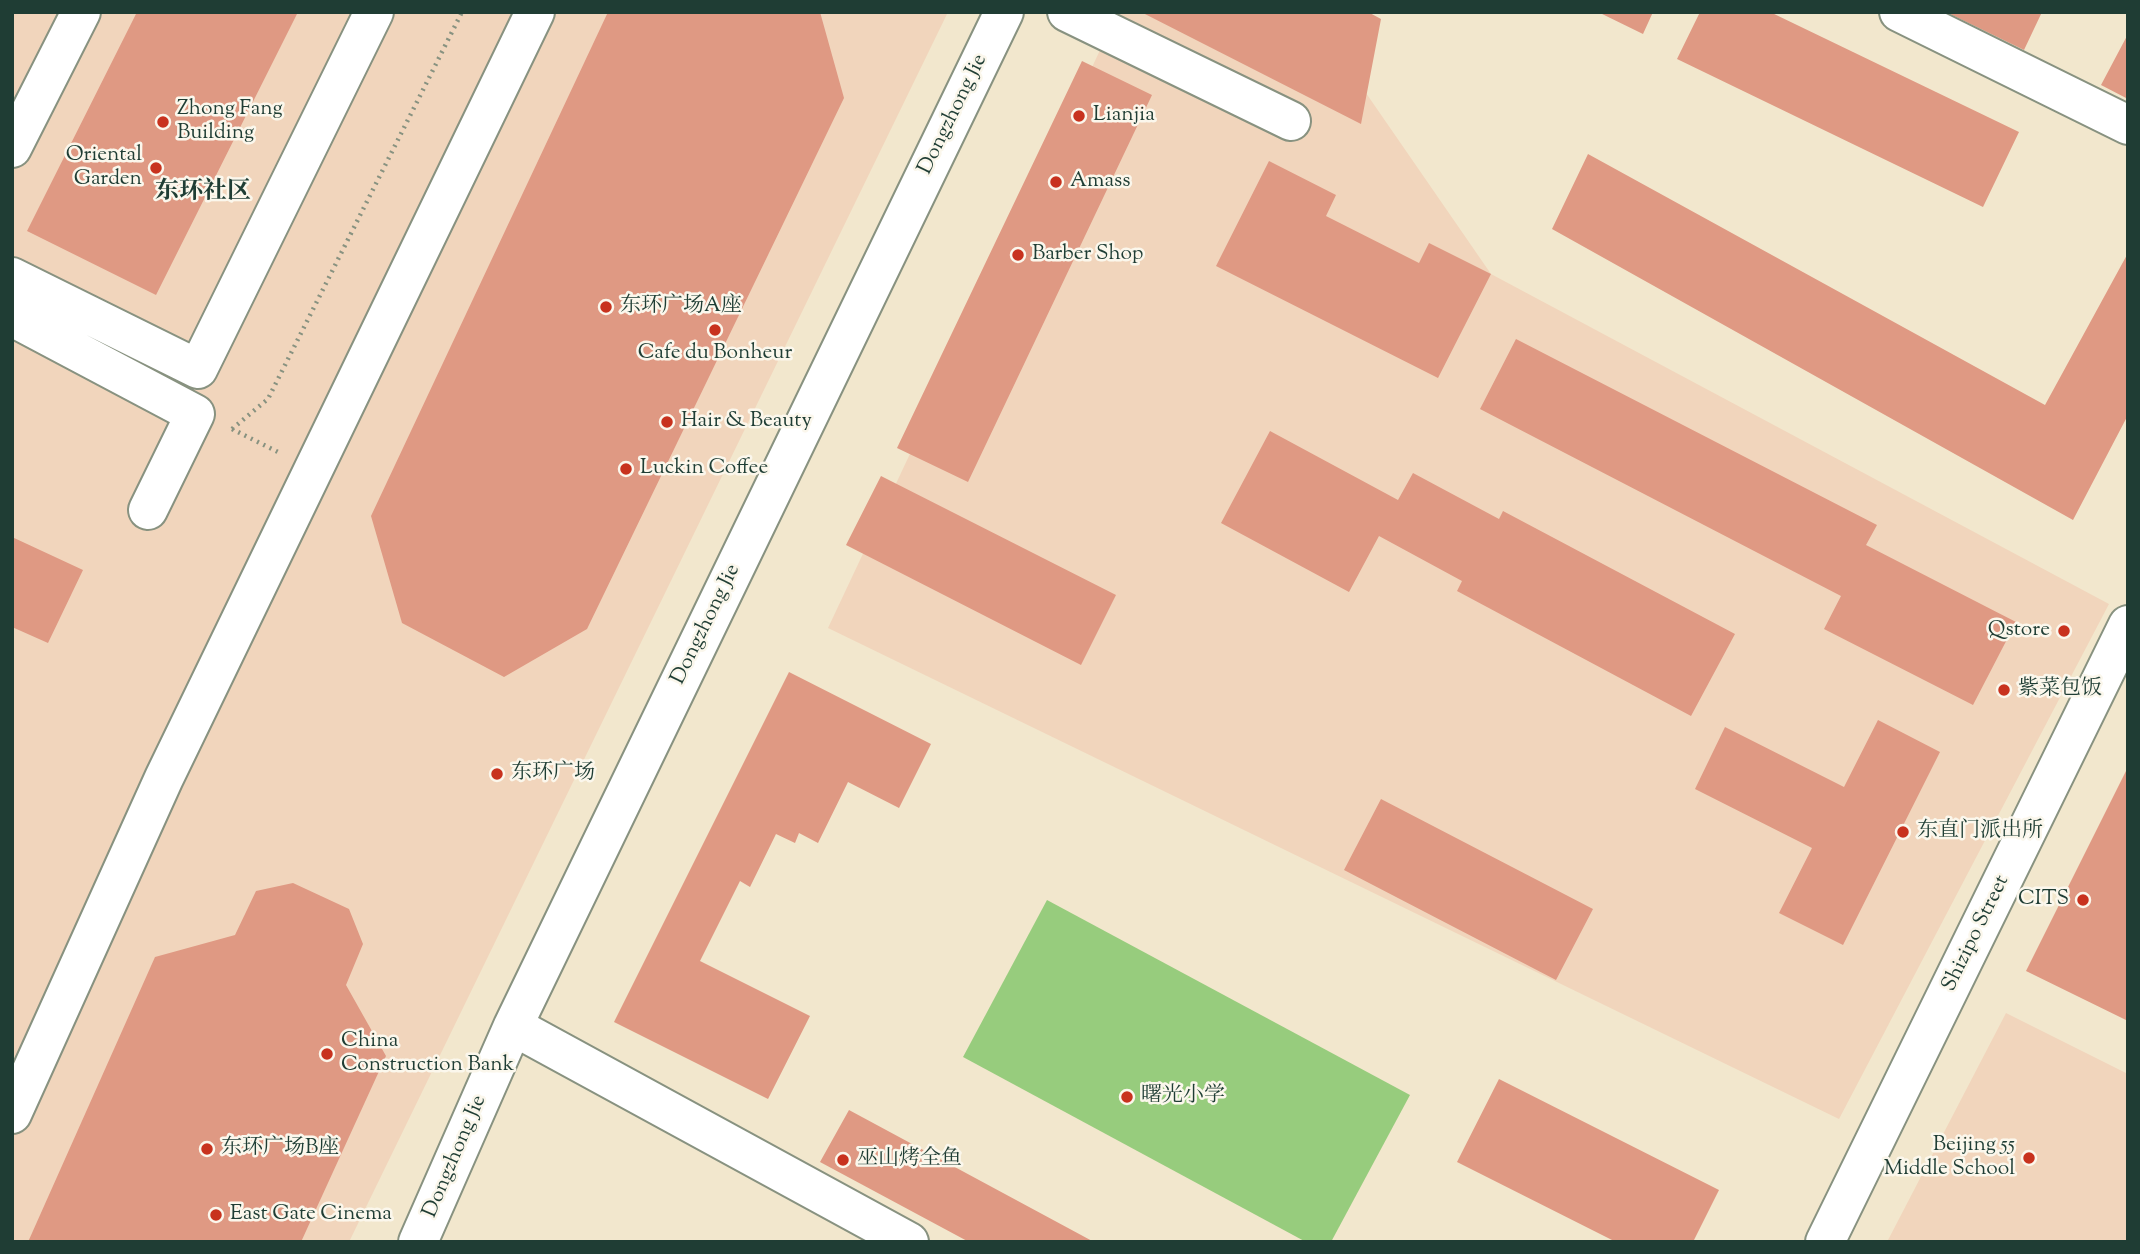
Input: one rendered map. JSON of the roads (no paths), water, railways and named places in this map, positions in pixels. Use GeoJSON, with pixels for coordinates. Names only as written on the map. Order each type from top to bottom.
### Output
{"type":"FeatureCollection","features":[{"type":"Feature","properties":{"kind":"street"},"geometry":{"type":"LineString","coordinates":[[12,148],[81,12]]}},
{"type":"Feature","properties":{"kind":"street"},"geometry":{"type":"LineString","coordinates":[[12,277],[198,369],[374,12]]}},
{"type":"Feature","properties":{"kind":"street"},"geometry":{"type":"LineString","coordinates":[[12,1114],[164,778],[535,12]]}},
{"type":"Feature","properties":{"kind":"street","name":"Dongzhong Jie"},"geometry":{"type":"LineString","coordinates":[[418,1242],[513,1026],[1004,12]]}},
{"type":"Feature","properties":{"kind":"street"},"geometry":{"type":"LineString","coordinates":[[1067,12],[1291,121]]}},
{"type":"Feature","properties":{"kind":"street"},"geometry":{"type":"LineString","coordinates":[[1899,12],[2128,125]]}},
{"type":"Feature","properties":{"kind":"street"},"geometry":{"type":"LineString","coordinates":[[12,317],[195,414],[148,510]]}},
{"type":"Feature","properties":{"kind":"street","name":"Shizipo Street"},"geometry":{"type":"LineString","coordinates":[[1825,1242],[2119,669],[2128,625]]}},
{"type":"Feature","properties":{"kind":"street"},"geometry":{"type":"LineString","coordinates":[[513,1026],[909,1242]]}},
{"type":"Feature","properties":{"kind":"place","name":"Lianjia"},"geometry":{"type":"Point","coordinates":[1079,116]}},
{"type":"Feature","properties":{"kind":"place","name":"Zhong Fang Building"},"geometry":{"type":"Point","coordinates":[163,122]}},
{"type":"Feature","properties":{"kind":"place","name":"Oriental Garden"},"geometry":{"type":"Point","coordinates":[156,168]}},
{"type":"Feature","properties":{"kind":"place","name":"Amass"},"geometry":{"type":"Point","coordinates":[1056,182]}},
{"type":"Feature","properties":{"kind":"place","name":"Barber Shop"},"geometry":{"type":"Point","coordinates":[1018,255]}},
{"type":"Feature","properties":{"kind":"place","name":"东环广场A座"},"geometry":{"type":"Point","coordinates":[606,307]}},
{"type":"Feature","properties":{"kind":"place","name":"Cafe du Bonheur"},"geometry":{"type":"Point","coordinates":[715,330]}},
{"type":"Feature","properties":{"kind":"place","name":"Hair & Beauty"},"geometry":{"type":"Point","coordinates":[667,422]}},
{"type":"Feature","properties":{"kind":"place","name":"Luckin Coffee"},"geometry":{"type":"Point","coordinates":[626,469]}},
{"type":"Feature","properties":{"kind":"place","name":"Qstore"},"geometry":{"type":"Point","coordinates":[2064,631]}},
{"type":"Feature","properties":{"kind":"place","name":"紫菜包饭"},"geometry":{"type":"Point","coordinates":[2004,690]}},
{"type":"Feature","properties":{"kind":"place","name":"东环广场"},"geometry":{"type":"Point","coordinates":[497,774]}},
{"type":"Feature","properties":{"kind":"place","name":"东直门派出所"},"geometry":{"type":"Point","coordinates":[1903,832]}},
{"type":"Feature","properties":{"kind":"place","name":"CITS"},"geometry":{"type":"Point","coordinates":[2083,900]}},
{"type":"Feature","properties":{"kind":"place","name":"China Construction Bank"},"geometry":{"type":"Point","coordinates":[327,1054]}},
{"type":"Feature","properties":{"kind":"place","name":"曙光小学"},"geometry":{"type":"Point","coordinates":[1127,1097]}},
{"type":"Feature","properties":{"kind":"place","name":"东环广场B座"},"geometry":{"type":"Point","coordinates":[207,1149]}},
{"type":"Feature","properties":{"kind":"place","name":"Beijing 55 Middle School"},"geometry":{"type":"Point","coordinates":[2029,1158]}},
{"type":"Feature","properties":{"kind":"place","name":"巫山烤全鱼"},"geometry":{"type":"Point","coordinates":[843,1160]}},
{"type":"Feature","properties":{"kind":"place","name":"East Gate Cinema"},"geometry":{"type":"Point","coordinates":[216,1215]}},
{"type":"Feature","properties":{"kind":"district","name":"东环社区"},"geometry":{"type":"Point","coordinates":[203,194]}}]}
